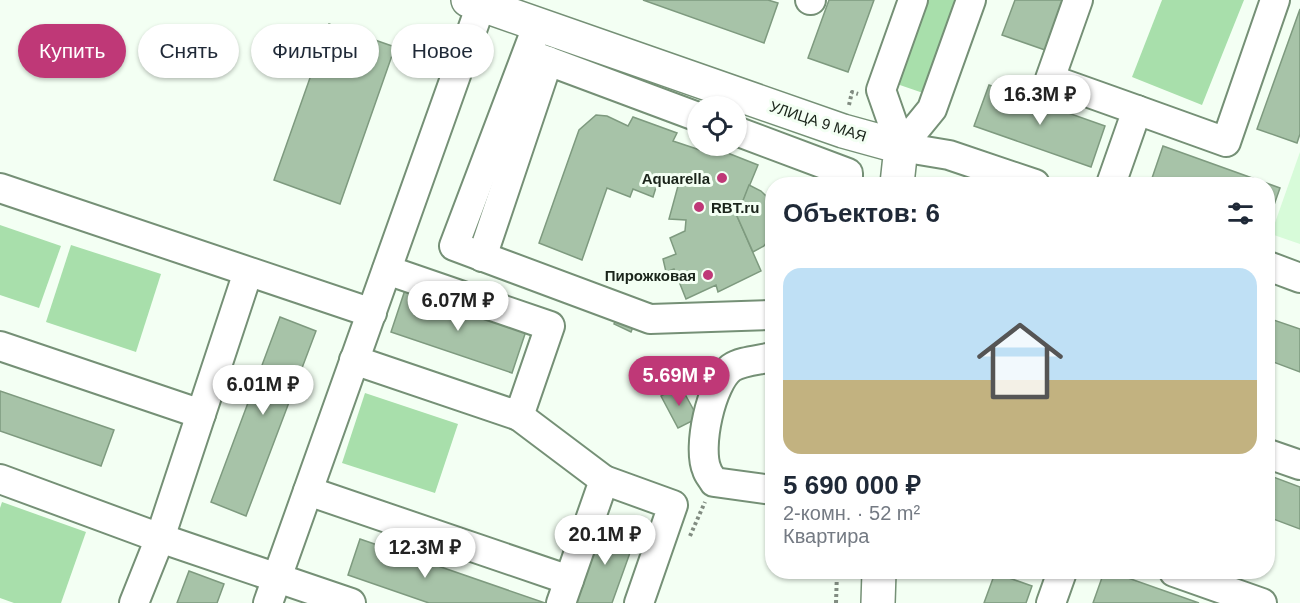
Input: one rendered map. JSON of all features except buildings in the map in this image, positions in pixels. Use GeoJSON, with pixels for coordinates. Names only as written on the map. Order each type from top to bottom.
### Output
{"type":"FeatureCollection","features":[{"type":"Feature","properties":{"kind":"main road","name":"УЛИЦА 9 МАЯ"},"geometry":{"type":"LineString","coordinates":[[475,2],[538,46],[901,147]]}},
{"type":"Feature","properties":{"kind":"main road"},"geometry":{"type":"LineString","coordinates":[[898,177],[901,147]]}},
{"type":"Feature","properties":{"kind":"main road"},"geometry":{"type":"LineString","coordinates":[[878,603],[879,579]]}},
{"type":"Feature","properties":{"kind":"street"},"geometry":{"type":"LineString","coordinates":[[901,147],[881,90],[913,0]]}},
{"type":"Feature","properties":{"kind":"street"},"geometry":{"type":"LineString","coordinates":[[901,147],[932,109],[971,0]]}},
{"type":"Feature","properties":{"kind":"street"},"geometry":{"type":"LineString","coordinates":[[1078,0],[1050,79],[1226,142],[1275,0]]}},
{"type":"Feature","properties":{"kind":"street"},"geometry":{"type":"LineString","coordinates":[[272,591],[387,270],[475,2]]}},
{"type":"Feature","properties":{"kind":"street"},"geometry":{"type":"LineString","coordinates":[[687,112],[538,46],[454,246],[650,319],[765,315]]}},
{"type":"Feature","properties":{"kind":"street"},"geometry":{"type":"LineString","coordinates":[[1113,177],[1137,110]]}},
{"type":"Feature","properties":{"kind":"street"},"geometry":{"type":"LineString","coordinates":[[747,135],[848,173],[848,177]]}},
{"type":"Feature","properties":{"kind":"street","name":"УЛИЦА 9 МАЯ"},"geometry":{"type":"LineString","coordinates":[[901,147],[949,155],[1014,177]]}},
{"type":"Feature","properties":{"kind":"street"},"geometry":{"type":"LineString","coordinates":[[0,188],[372,313]]}},
{"type":"Feature","properties":{"kind":"street"},"geometry":{"type":"LineString","coordinates":[[1275,269],[1300,278]]}},
{"type":"Feature","properties":{"kind":"street"},"geometry":{"type":"LineString","coordinates":[[387,270],[549,326],[519,416]]}},
{"type":"Feature","properties":{"kind":"street"},"geometry":{"type":"LineString","coordinates":[[135,603],[160,538],[248,272]]}},
{"type":"Feature","properties":{"kind":"street"},"geometry":{"type":"LineString","coordinates":[[0,346],[201,414]]}},
{"type":"Feature","properties":{"kind":"street"},"geometry":{"type":"LineString","coordinates":[[765,359],[733,367],[722,378],[712,400],[705,436],[706,469],[714,482],[765,489]]}},
{"type":"Feature","properties":{"kind":"street"},"geometry":{"type":"LineString","coordinates":[[354,360],[519,416],[604,480],[673,505],[639,603]]}},
{"type":"Feature","properties":{"kind":"street"},"geometry":{"type":"LineString","coordinates":[[1275,456],[1300,465]]}},
{"type":"Feature","properties":{"kind":"street"},"geometry":{"type":"LineString","coordinates":[[0,479],[160,538],[272,591],[351,603]]}},
{"type":"Feature","properties":{"kind":"street"},"geometry":{"type":"LineString","coordinates":[[308,490],[565,592],[604,480]]}},
{"type":"Feature","properties":{"kind":"street"},"geometry":{"type":"LineString","coordinates":[[1051,603],[1060,579]]}},
{"type":"Feature","properties":{"kind":"street"},"geometry":{"type":"LineString","coordinates":[[1194,579],[1262,603]]}},
{"type":"Feature","properties":{"kind":"path"},"geometry":{"type":"LineString","coordinates":[[836,603],[837,579]]}},
{"type":"Feature","properties":{"kind":"shaded area"},"geometry":{"type":"Polygon","coordinates":[[[924,0],[960,0],[926,94],[894,83],[924,0]]]}},
{"type":"Feature","properties":{"kind":"shaded area"},"geometry":{"type":"Polygon","coordinates":[[[1162,0],[1244,0],[1202,105],[1132,77],[1162,0]]]}},
{"type":"Feature","properties":{"kind":"shaded area"},"geometry":{"type":"Polygon","coordinates":[[[1300,152],[1300,244],[1275,235],[1275,223],[1300,152]]]}},
{"type":"Feature","properties":{"kind":"shaded area"},"geometry":{"type":"Polygon","coordinates":[[[0,225],[61,246],[39,308],[0,295],[0,225]]]}},
{"type":"Feature","properties":{"kind":"shaded area"},"geometry":{"type":"Polygon","coordinates":[[[71,245],[161,274],[136,352],[46,322],[71,245]]]}},
{"type":"Feature","properties":{"kind":"shaded area"},"geometry":{"type":"Polygon","coordinates":[[[365,393],[458,424],[435,493],[342,463],[365,393]]]}},
{"type":"Feature","properties":{"kind":"shaded area"},"geometry":{"type":"Polygon","coordinates":[[[2,502],[86,532],[61,603],[14,603],[0,598],[0,508],[2,502]]]}},
{"type":"Feature","properties":{"kind":"place","name":"Aquarella"},"geometry":{"type":"Point","coordinates":[722,178]}},
{"type":"Feature","properties":{"kind":"place","name":"RBT.ru"},"geometry":{"type":"Point","coordinates":[699,207]}},
{"type":"Feature","properties":{"kind":"place","name":"Пирожковая"},"geometry":{"type":"Point","coordinates":[708,275]}}]}
